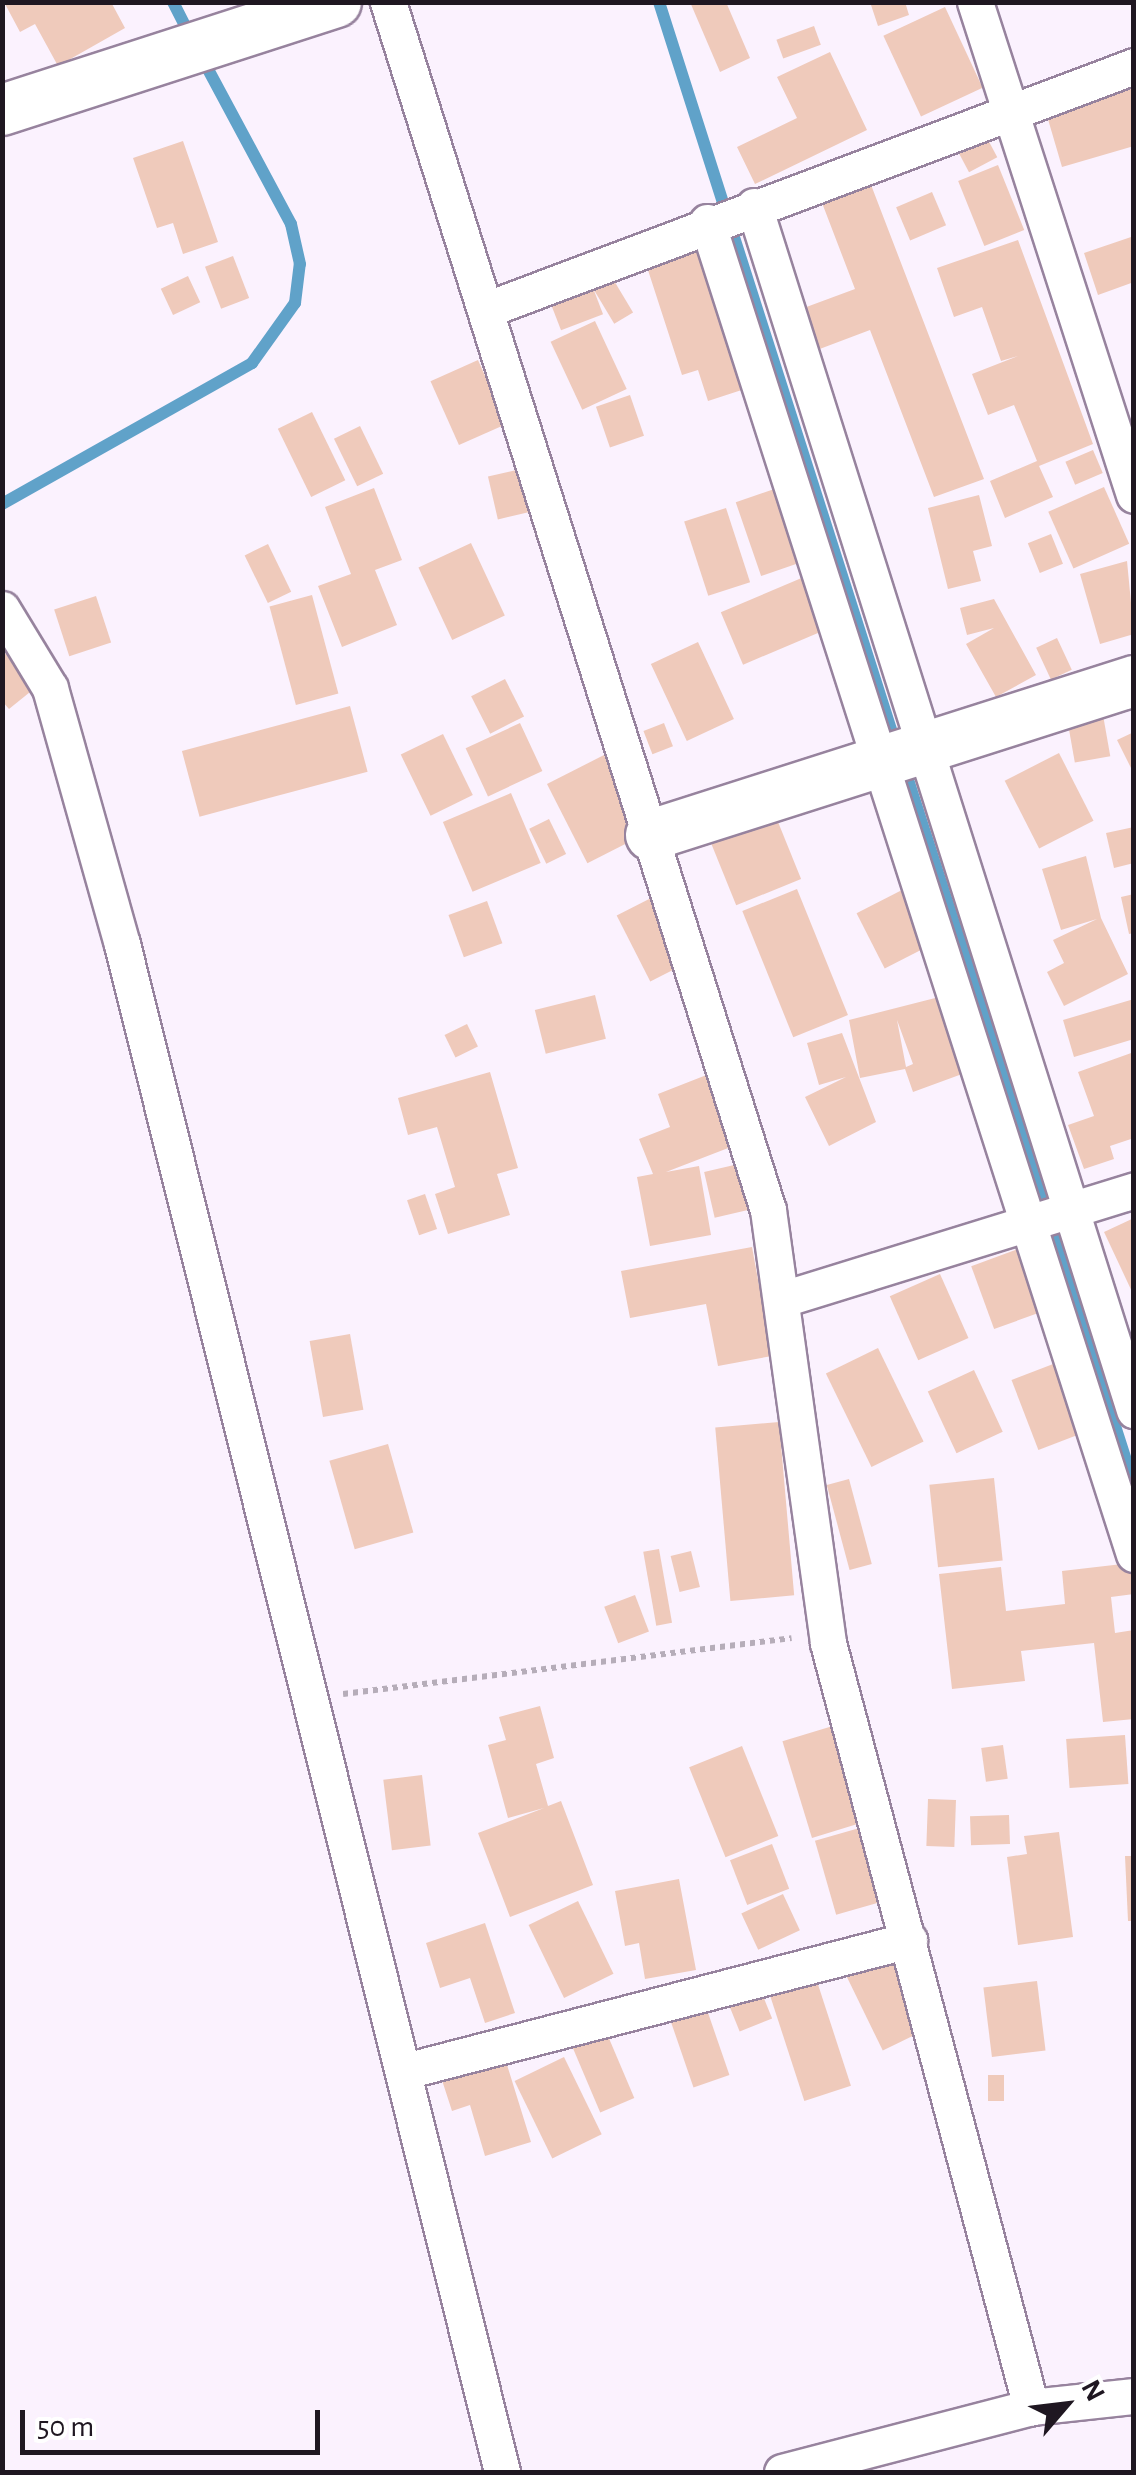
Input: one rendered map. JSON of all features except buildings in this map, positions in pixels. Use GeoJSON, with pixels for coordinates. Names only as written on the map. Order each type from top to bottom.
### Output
{"type":"FeatureCollection","features":[{"type":"Feature","properties":{"kind":"street"},"geometry":{"type":"LineString","coordinates":[[2,110],[336,2]]}},
{"type":"Feature","properties":{"kind":"street"},"geometry":{"type":"LineString","coordinates":[[388,2],[768,1210],[786,1298],[827,1634],[1031,2407]]}},
{"type":"Feature","properties":{"kind":"street"},"geometry":{"type":"LineString","coordinates":[[975,2],[1124,428],[1134,495]]}},
{"type":"Feature","properties":{"kind":"street"},"geometry":{"type":"LineString","coordinates":[[485,310],[1009,105],[1134,66]]}},
{"type":"Feature","properties":{"kind":"street"},"geometry":{"type":"LineString","coordinates":[[754,206],[1027,1224],[1134,1554]]}},
{"type":"Feature","properties":{"kind":"street"},"geometry":{"type":"LineString","coordinates":[[707,222],[1068,1210],[1134,1410]]}},
{"type":"Feature","properties":{"kind":"street"},"geometry":{"type":"LineString","coordinates":[[2,609],[50,688],[312,1698],[502,2472]]}},
{"type":"Feature","properties":{"kind":"street"},"geometry":{"type":"LineString","coordinates":[[651,835],[1134,681]]}},
{"type":"Feature","properties":{"kind":"street"},"geometry":{"type":"LineString","coordinates":[[786,1298],[1134,1190]]}},
{"type":"Feature","properties":{"kind":"street"},"geometry":{"type":"LineString","coordinates":[[405,2071],[909,1940]]}},
{"type":"Feature","properties":{"kind":"street"},"geometry":{"type":"LineString","coordinates":[[782,2472],[1031,2407],[1134,2396]]}},
{"type":"Feature","properties":{"kind":"path"},"geometry":{"type":"LineString","coordinates":[[312,1698],[827,1634]]}},
{"type":"Feature","properties":{"kind":"waterway"},"geometry":{"type":"LineString","coordinates":[[173,2],[190,36]]}},
{"type":"Feature","properties":{"kind":"waterway"},"geometry":{"type":"LineString","coordinates":[[659,2],[897,748]]}},
{"type":"Feature","properties":{"kind":"waterway"},"geometry":{"type":"LineString","coordinates":[[2,504],[252,363],[295,303],[300,264],[291,224],[202,58]]}},
{"type":"Feature","properties":{"kind":"waterway"},"geometry":{"type":"LineString","coordinates":[[904,767],[1134,1485]]}}]}
